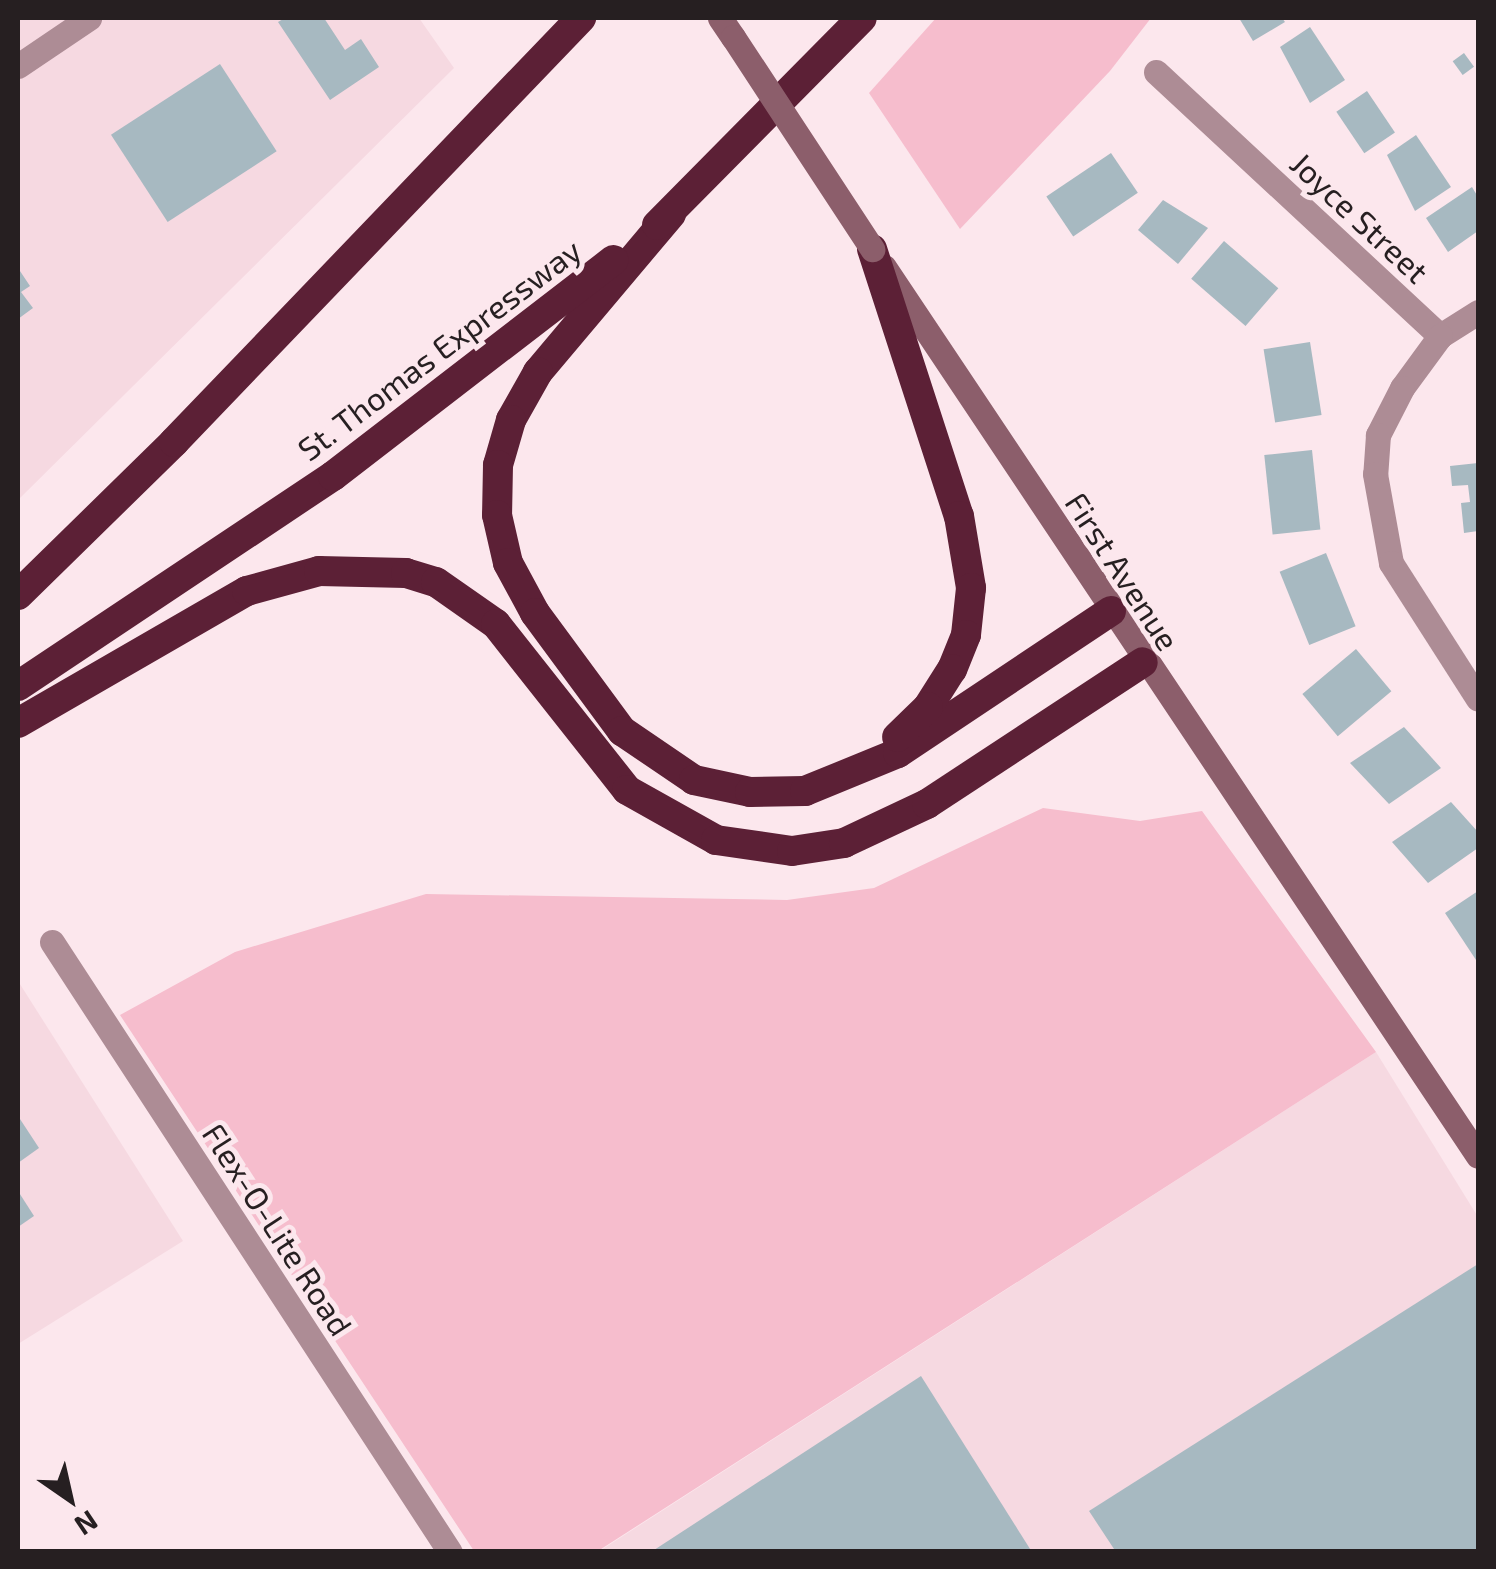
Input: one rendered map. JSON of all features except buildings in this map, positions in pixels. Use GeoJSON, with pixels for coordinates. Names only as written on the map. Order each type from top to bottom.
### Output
{"type":"FeatureCollection","features":[{"type":"Feature","properties":{"kind":"highway"},"geometry":{"type":"LineString","coordinates":[[18,595],[174,442],[581,18]]}},
{"type":"Feature","properties":{"kind":"highway","name":"St. Thomas Expressway"},"geometry":{"type":"LineString","coordinates":[[18,686],[348,465],[671,214],[862,18]]}},
{"type":"Feature","properties":{"kind":"highway"},"geometry":{"type":"LineString","coordinates":[[671,214],[571,329],[511,420],[498,465],[496,515],[508,563],[588,688],[622,731],[661,762],[694,780],[750,792],[805,791],[898,753],[1110,611]]}},
{"type":"Feature","properties":{"kind":"highway"},"geometry":{"type":"LineString","coordinates":[[830,782],[875,757],[928,707],[966,635],[971,588],[959,516],[872,248]]}},
{"type":"Feature","properties":{"kind":"highway"},"geometry":{"type":"LineString","coordinates":[[18,724],[247,591],[320,571],[406,573],[436,582],[496,624],[628,790],[716,840],[792,852],[844,844],[927,804],[1143,662]]}},
{"type":"Feature","properties":{"kind":"main road","name":"First Avenue"},"geometry":{"type":"LineString","coordinates":[[726,28],[1143,662],[1478,1156]]}},
{"type":"Feature","properties":{"kind":"street"},"geometry":{"type":"LineString","coordinates":[[18,66],[88,18]]}},
{"type":"Feature","properties":{"kind":"street","name":"Joyce Street"},"geometry":{"type":"LineString","coordinates":[[1156,72],[1440,336]]}},
{"type":"Feature","properties":{"kind":"street"},"geometry":{"type":"LineString","coordinates":[[1478,312],[1440,336],[1378,434],[1378,509],[1391,563],[1478,699]]}},
{"type":"Feature","properties":{"kind":"street","name":"Flex-O-Lite Road"},"geometry":{"type":"LineString","coordinates":[[52,942],[450,1552]]}},
{"type":"Feature","properties":{"kind":"shaded area"},"geometry":{"type":"Polygon","coordinates":[[[18,18],[419,18],[454,68],[18,500],[18,18]]]}},
{"type":"Feature","properties":{"kind":"shaded area"},"geometry":{"type":"Polygon","coordinates":[[[936,18],[1151,18],[1110,71],[960,229],[869,93],[936,18]]]}},
{"type":"Feature","properties":{"kind":"shaded area"},"geometry":{"type":"Polygon","coordinates":[[[1043,808],[1140,821],[1202,811],[1376,1052],[598,1551],[474,1551],[120,1015],[235,952],[426,894],[787,900],[874,888],[1043,808]]]}},
{"type":"Feature","properties":{"kind":"shaded area"},"geometry":{"type":"Polygon","coordinates":[[[18,981],[183,1241],[18,1344],[18,981]]]}},
{"type":"Feature","properties":{"kind":"shaded area"},"geometry":{"type":"Polygon","coordinates":[[[1376,1052],[1478,1217],[1478,1551],[598,1552],[1376,1052]]]}}]}
